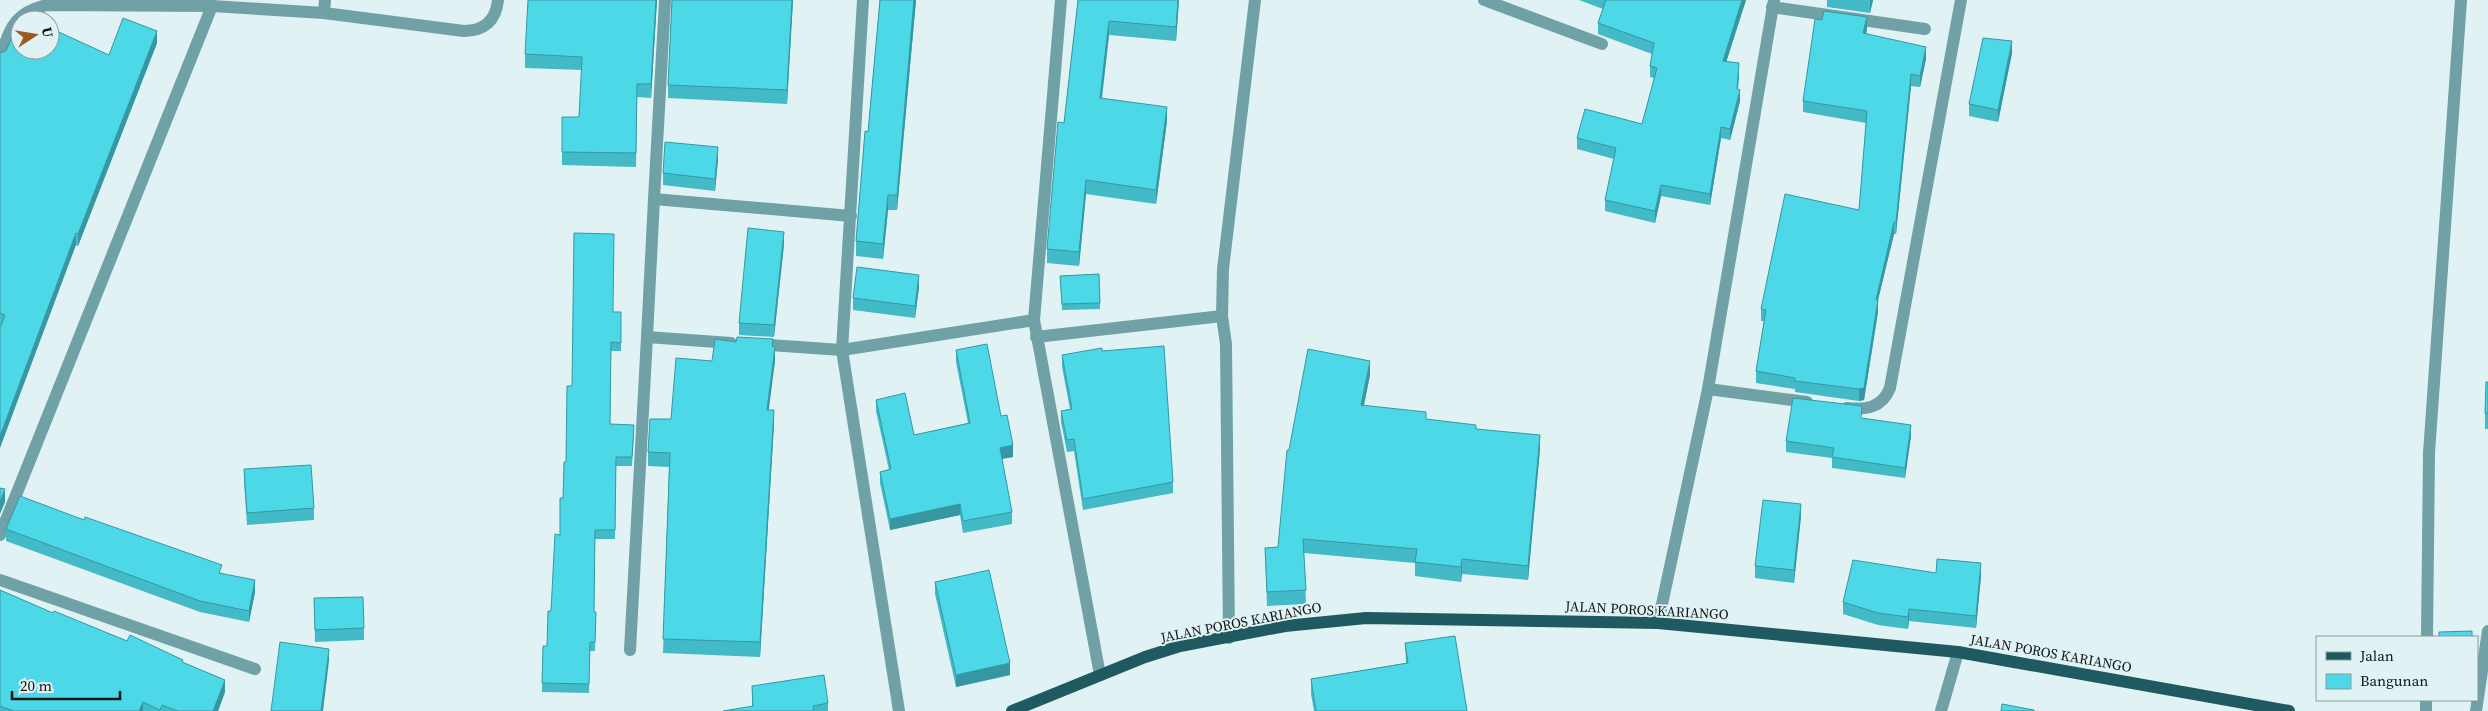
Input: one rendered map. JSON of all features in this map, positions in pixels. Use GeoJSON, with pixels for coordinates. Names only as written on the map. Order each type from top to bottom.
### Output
{"type":"FeatureCollection","features":[{"type":"Feature","properties":{"kind":"main road","name":"JALAN POROS KARIANGO"},"geometry":{"type":"LineString","coordinates":[[1012,711],[1145,657],[1180,646],[1285,626],[1366,618],[1658,622],[1958,652],[2289,711]]}},
{"type":"Feature","properties":{"kind":"street"},"geometry":{"type":"LineString","coordinates":[[324,13],[325,0]]}},
{"type":"Feature","properties":{"kind":"street"},"geometry":{"type":"LineString","coordinates":[[0,57],[12,24],[34,8],[47,5],[161,3],[212,6],[324,13],[476,31],[486,27],[493,17],[498,0]]}},
{"type":"Feature","properties":{"kind":"street"},"geometry":{"type":"LineString","coordinates":[[630,650],[664,0]]}},
{"type":"Feature","properties":{"kind":"street"},"geometry":{"type":"LineString","coordinates":[[864,0],[842,350],[899,711]]}},
{"type":"Feature","properties":{"kind":"street"},"geometry":{"type":"LineString","coordinates":[[1062,0],[1034,320],[1100,675]]}},
{"type":"Feature","properties":{"kind":"street"},"geometry":{"type":"LineString","coordinates":[[1229,638],[1226,344],[1222,316],[1223,270],[1255,0]]}},
{"type":"Feature","properties":{"kind":"street"},"geometry":{"type":"LineString","coordinates":[[1484,0],[1602,44]]}},
{"type":"Feature","properties":{"kind":"street"},"geometry":{"type":"LineString","coordinates":[[1708,388],[1867,409],[1878,404],[1886,397],[1890,388],[1961,0]]}},
{"type":"Feature","properties":{"kind":"street"},"geometry":{"type":"LineString","coordinates":[[2427,636],[2429,453],[2461,0]]}},
{"type":"Feature","properties":{"kind":"street"},"geometry":{"type":"LineString","coordinates":[[1658,622],[1708,388],[1773,4],[1925,29]]}},
{"type":"Feature","properties":{"kind":"street"},"geometry":{"type":"LineString","coordinates":[[0,535],[212,6]]}},
{"type":"Feature","properties":{"kind":"street"},"geometry":{"type":"LineString","coordinates":[[654,199],[851,216]]}},
{"type":"Feature","properties":{"kind":"street"},"geometry":{"type":"LineString","coordinates":[[1036,337],[1222,316]]}},
{"type":"Feature","properties":{"kind":"street"},"geometry":{"type":"LineString","coordinates":[[647,337],[842,350],[1034,320]]}},
{"type":"Feature","properties":{"kind":"street"},"geometry":{"type":"LineString","coordinates":[[0,580],[255,669]]}},
{"type":"Feature","properties":{"kind":"street"},"geometry":{"type":"LineString","coordinates":[[2478,698],[2488,631]]}},
{"type":"Feature","properties":{"kind":"street"},"geometry":{"type":"LineString","coordinates":[[1941,711],[1958,652]]}},
{"type":"Feature","properties":{"kind":"building"},"geometry":{"type":"Polygon","coordinates":[[[528,0],[656,0],[651,84],[637,84],[636,153],[562,152],[562,117],[579,117],[582,57],[525,54],[528,0]]]}},
{"type":"Feature","properties":{"kind":"building"},"geometry":{"type":"Polygon","coordinates":[[[672,0],[792,0],[787,90],[668,85],[672,0]]]}},
{"type":"Feature","properties":{"kind":"building"},"geometry":{"type":"Polygon","coordinates":[[[880,0],[914,0],[897,195],[888,195],[883,244],[856,241],[865,131],[868,132],[880,0]]]}},
{"type":"Feature","properties":{"kind":"building"},"geometry":{"type":"Polygon","coordinates":[[[1078,0],[1178,0],[1176,27],[1109,21],[1100,98],[1167,107],[1156,190],[1086,180],[1079,252],[1047,249],[1058,122],[1064,123],[1078,0]]]}},
{"type":"Feature","properties":{"kind":"building"},"geometry":{"type":"Polygon","coordinates":[[[1606,0],[1742,0],[1723,61],[1739,63],[1737,89],[1740,90],[1730,129],[1721,127],[1710,194],[1661,185],[1655,211],[1605,200],[1616,148],[1577,138],[1585,109],[1642,124],[1657,68],[1650,66],[1654,43],[1598,23],[1606,0]]]}},
{"type":"Feature","properties":{"kind":"building"},"geometry":{"type":"Polygon","coordinates":[[[1824,11],[1867,17],[1863,33],[1926,47],[1920,76],[1911,74],[1896,222],[1894,222],[1876,300],[1878,300],[1864,388],[1859,389],[1795,381],[1795,378],[1756,371],[1766,310],[1761,309],[1785,194],[1859,210],[1867,111],[1803,101],[1815,19],[1822,20],[1824,11]]]}},
{"type":"Feature","properties":{"kind":"building"},"geometry":{"type":"Polygon","coordinates":[[[123,18],[157,31],[78,234],[76,233],[0,436],[0,329],[5,315],[0,313],[0,53],[6,51],[10,41],[10,60],[60,60],[60,33],[109,55],[123,18]]]}},
{"type":"Feature","properties":{"kind":"building"},"geometry":{"type":"Polygon","coordinates":[[[1983,38],[2012,41],[1998,110],[1969,104],[1983,38]]]}},
{"type":"Feature","properties":{"kind":"building"},"geometry":{"type":"Polygon","coordinates":[[[665,142],[718,147],[715,179],[663,173],[665,142]]]}},
{"type":"Feature","properties":{"kind":"building"},"geometry":{"type":"Polygon","coordinates":[[[748,228],[784,232],[774,325],[739,323],[748,228]]]}},
{"type":"Feature","properties":{"kind":"building"},"geometry":{"type":"Polygon","coordinates":[[[574,233],[614,234],[613,312],[621,312],[621,343],[611,342],[610,424],[634,425],[632,457],[616,457],[615,530],[595,530],[595,642],[590,642],[589,684],[542,683],[543,646],[547,646],[548,611],[551,611],[555,534],[560,535],[560,498],[563,498],[564,462],[566,462],[567,386],[572,386],[574,233]]]}},
{"type":"Feature","properties":{"kind":"building"},"geometry":{"type":"Polygon","coordinates":[[[857,267],[919,275],[915,306],[853,298],[857,267]]]}},
{"type":"Feature","properties":{"kind":"building"},"geometry":{"type":"Polygon","coordinates":[[[1099,274],[1100,303],[1062,304],[1060,276],[1099,274]]]}},
{"type":"Feature","properties":{"kind":"building"},"geometry":{"type":"Polygon","coordinates":[[[737,337],[773,339],[772,346],[775,347],[767,410],[774,410],[760,642],[663,639],[670,453],[648,452],[650,419],[671,419],[676,358],[712,361],[715,339],[736,342],[737,337]]]}},
{"type":"Feature","properties":{"kind":"building"},"geometry":{"type":"Polygon","coordinates":[[[987,344],[1001,416],[1007,415],[1013,445],[1000,448],[1012,512],[963,521],[960,504],[890,519],[880,472],[891,469],[876,400],[905,393],[914,435],[970,423],[956,350],[987,344]]]}},
{"type":"Feature","properties":{"kind":"building"},"geometry":{"type":"Polygon","coordinates":[[[1164,346],[1173,482],[1083,499],[1074,439],[1067,440],[1061,411],[1072,409],[1062,355],[1102,348],[1102,351],[1164,346]]]}},
{"type":"Feature","properties":{"kind":"building"},"geometry":{"type":"Polygon","coordinates":[[[1308,349],[1370,361],[1361,405],[1426,412],[1426,419],[1476,425],[1476,429],[1540,435],[1528,566],[1462,559],[1461,567],[1415,562],[1417,549],[1303,539],[1306,590],[1267,592],[1265,548],[1278,547],[1287,450],[1289,450],[1308,349]]]}},
{"type":"Feature","properties":{"kind":"building"},"geometry":{"type":"Polygon","coordinates":[[[2486,382],[2488,382],[2488,413],[2485,413],[2486,382]]]}},
{"type":"Feature","properties":{"kind":"building"},"geometry":{"type":"Polygon","coordinates":[[[1793,398],[1862,406],[1861,418],[1911,425],[1905,468],[1832,457],[1834,448],[1786,441],[1793,398]]]}},
{"type":"Feature","properties":{"kind":"building"},"geometry":{"type":"Polygon","coordinates":[[[311,465],[314,508],[247,513],[244,469],[311,465]]]}},
{"type":"Feature","properties":{"kind":"building"},"geometry":{"type":"Polygon","coordinates":[[[0,488],[5,489],[0,502],[0,488]]]}},
{"type":"Feature","properties":{"kind":"building"},"geometry":{"type":"Polygon","coordinates":[[[20,496],[84,520],[85,517],[222,565],[219,573],[255,580],[249,611],[200,601],[6,529],[20,496]]]}},
{"type":"Feature","properties":{"kind":"building"},"geometry":{"type":"Polygon","coordinates":[[[1763,500],[1801,504],[1794,570],[1755,566],[1763,500]]]}},
{"type":"Feature","properties":{"kind":"building"},"geometry":{"type":"Polygon","coordinates":[[[1937,559],[1981,563],[1976,616],[1909,609],[1908,617],[1878,613],[1843,602],[1853,560],[1936,573],[1937,559]]]}},
{"type":"Feature","properties":{"kind":"building"},"geometry":{"type":"Polygon","coordinates":[[[989,570],[1010,663],[956,675],[935,582],[989,570]]]}},
{"type":"Feature","properties":{"kind":"building"},"geometry":{"type":"Polygon","coordinates":[[[0,590],[53,613],[54,611],[127,641],[130,635],[183,660],[182,662],[225,680],[213,711],[178,711],[162,705],[160,710],[143,702],[139,711],[14,711],[0,706],[0,590]]]}},
{"type":"Feature","properties":{"kind":"building"},"geometry":{"type":"Polygon","coordinates":[[[363,597],[364,628],[315,630],[314,598],[363,597]]]}},
{"type":"Feature","properties":{"kind":"building"},"geometry":{"type":"Polygon","coordinates":[[[2472,631],[2472,636],[2439,636],[2439,632],[2472,631]]]}},
{"type":"Feature","properties":{"kind":"building"},"geometry":{"type":"Polygon","coordinates":[[[1455,636],[1467,711],[1316,711],[1311,679],[1408,663],[1405,643],[1455,636]]]}},
{"type":"Feature","properties":{"kind":"building"},"geometry":{"type":"Polygon","coordinates":[[[280,642],[329,649],[321,711],[271,711],[280,642]]]}},
{"type":"Feature","properties":{"kind":"building"},"geometry":{"type":"Polygon","coordinates":[[[824,675],[828,703],[813,706],[814,711],[723,711],[753,706],[752,686],[824,675]]]}},
{"type":"Feature","properties":{"kind":"building"},"geometry":{"type":"Polygon","coordinates":[[[2002,704],[2034,710],[2034,711],[2001,711],[2002,704]]]}}]}
